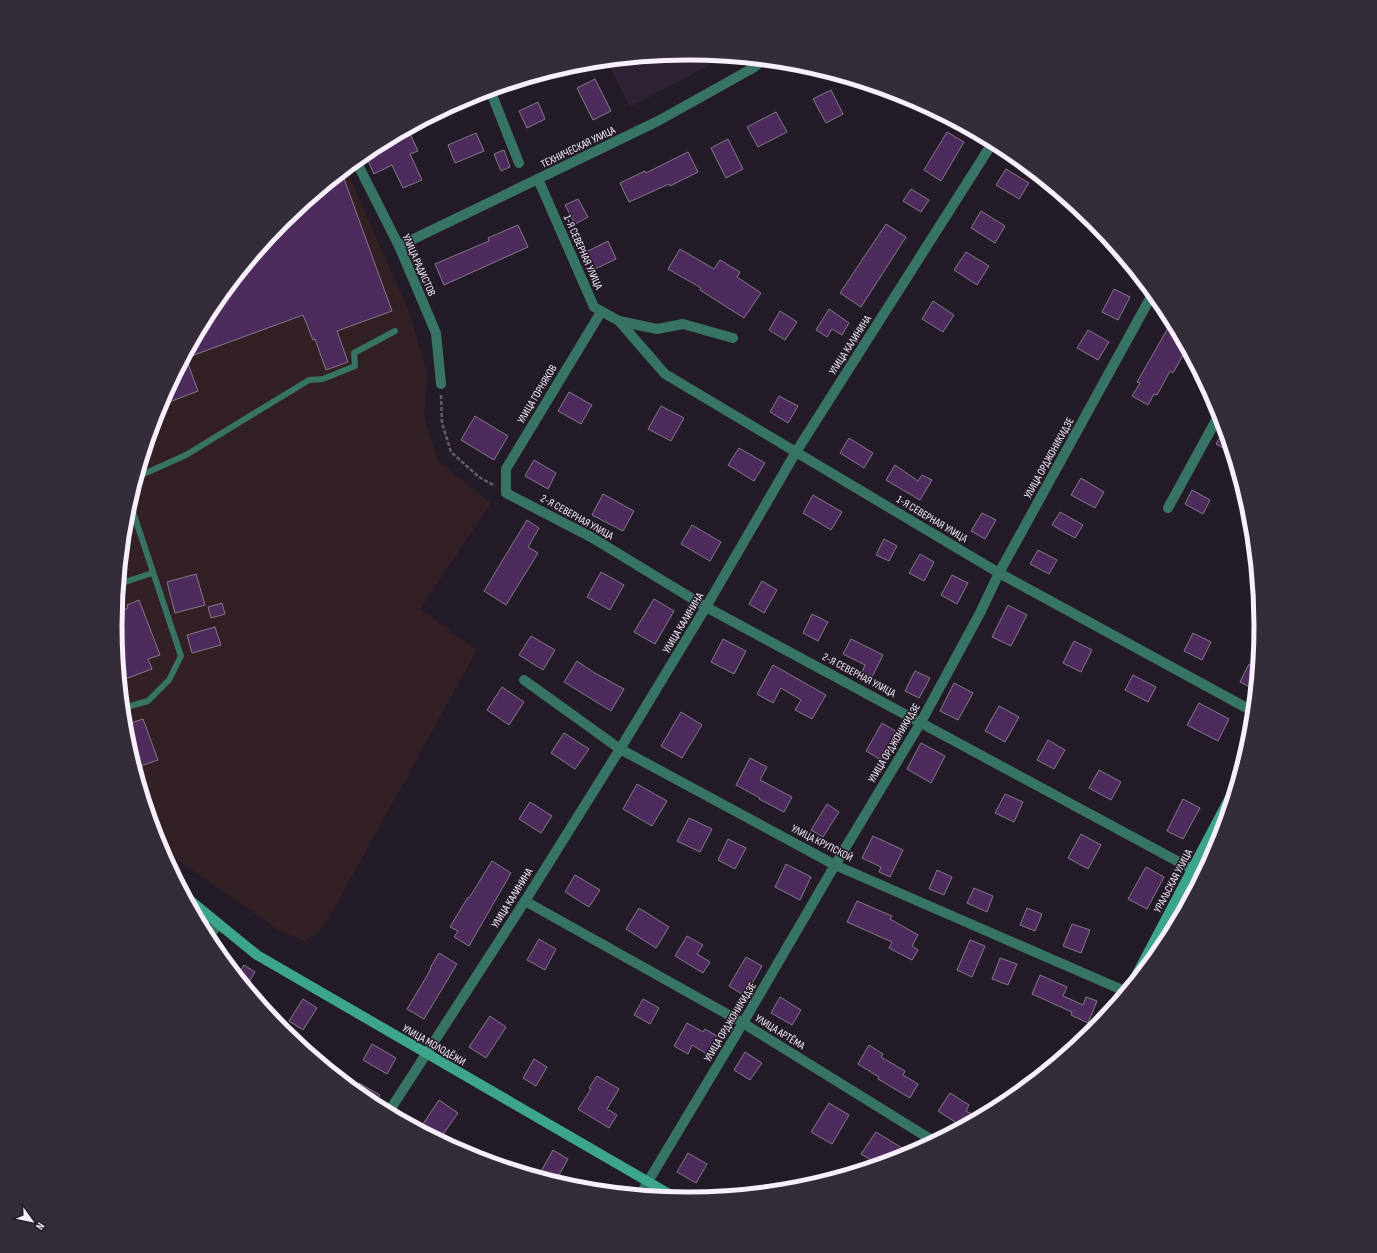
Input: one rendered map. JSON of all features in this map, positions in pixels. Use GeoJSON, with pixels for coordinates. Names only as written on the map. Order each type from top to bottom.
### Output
{"type":"FeatureCollection","features":[{"type":"Feature","properties":{"kind":"main road","name":"УРАЛЬСКАЯ УЛИЦА"},"geometry":{"type":"LineString","coordinates":[[1141,968],[1226,805]]}},
{"type":"Feature","properties":{"kind":"main road","name":"УЛИЦА МОЛОДЁЖИ"},"geometry":{"type":"LineString","coordinates":[[195,905],[257,955],[666,1192]]}},
{"type":"Feature","properties":{"kind":"street","name":"ТЕХНИЧЕСКАЯ УЛИЦА"},"geometry":{"type":"LineString","coordinates":[[398,246],[658,122],[757,64]]}},
{"type":"Feature","properties":{"kind":"street"},"geometry":{"type":"LineString","coordinates":[[492,95],[519,163]]}},
{"type":"Feature","properties":{"kind":"street","name":"УЛИЦА КАЛИНИНА"},"geometry":{"type":"LineString","coordinates":[[391,1108],[525,901],[620,749],[706,607],[796,452],[990,147]]}},
{"type":"Feature","properties":{"kind":"street","name":"УЛИЦА РАДИСТОВ"},"geometry":{"type":"LineString","coordinates":[[359,166],[398,246],[436,333],[441,384]]}},
{"type":"Feature","properties":{"kind":"street","name":"1-Я СЕВЕРНАЯ УЛИЦА"},"geometry":{"type":"LineString","coordinates":[[538,179],[594,308],[619,321],[657,329],[683,324],[733,338]]}},
{"type":"Feature","properties":{"kind":"street","name":"УЛИЦА ОРДЖОНИКИДЗЕ"},"geometry":{"type":"LineString","coordinates":[[642,1191],[921,722],[980,613],[999,573],[1150,298]]}},
{"type":"Feature","properties":{"kind":"street","name":"УЛИЦА ГОРНЯКОВ"},"geometry":{"type":"LineString","coordinates":[[506,493],[506,469],[602,312]]}},
{"type":"Feature","properties":{"kind":"street","name":"1-Я СЕВЕРНАЯ УЛИЦА"},"geometry":{"type":"LineString","coordinates":[[619,321],[665,374],[999,573],[1249,709]]}},
{"type":"Feature","properties":{"kind":"street"},"geometry":{"type":"LineString","coordinates":[[1168,508],[1216,420]]}},
{"type":"Feature","properties":{"kind":"street","name":"2-Я СЕВЕРНАЯ УЛИЦА"},"geometry":{"type":"LineString","coordinates":[[506,493],[591,537],[706,607],[1199,873]]}},
{"type":"Feature","properties":{"kind":"street","name":"УЛИЦА КРУПСКОЙ"},"geometry":{"type":"LineString","coordinates":[[524,680],[620,749],[835,865],[1122,990]]}},
{"type":"Feature","properties":{"kind":"street","name":"УЛИЦА АРТЁМА"},"geometry":{"type":"LineString","coordinates":[[525,901],[743,1023],[930,1139]]}},
{"type":"Feature","properties":{"kind":"street"},"geometry":{"type":"LineString","coordinates":[[212,933],[218,924]]}},
{"type":"Feature","properties":{"kind":"lane"},"geometry":{"type":"LineString","coordinates":[[143,474],[186,455],[309,380],[322,379],[354,366],[354,353],[395,330]]}},
{"type":"Feature","properties":{"kind":"lane"},"geometry":{"type":"LineString","coordinates":[[128,707],[148,701],[169,680],[181,656],[133,514]]}},
{"type":"Feature","properties":{"kind":"lane"},"geometry":{"type":"LineString","coordinates":[[124,582],[152,572]]}},
{"type":"Feature","properties":{"kind":"path"},"geometry":{"type":"LineString","coordinates":[[441,384],[442,423],[451,452],[479,477],[506,493]]}},
{"type":"Feature","properties":{"kind":"shaded area"},"geometry":{"type":"Polygon","coordinates":[[[651,61],[718,61],[630,107],[609,66],[651,61]]]}},
{"type":"Feature","properties":{"kind":"shaded area"},"geometry":{"type":"Polygon","coordinates":[[[348,174],[410,314],[427,374],[424,416],[438,461],[491,503],[420,609],[477,650],[333,910],[320,930],[305,941],[280,931],[170,855],[152,809],[141,773],[133,737],[123,664],[123,589],[133,516],[141,480],[152,444],[180,376],[217,312],[263,253],[288,226],[315,201],[348,174]]]}},
{"type":"Feature","properties":{"kind":"green space"},"geometry":{"type":"Polygon","coordinates":[[[129,541],[132,547],[127,551],[129,541]]]}},
{"type":"Feature","properties":{"kind":"building"},"geometry":{"type":"Polygon","coordinates":[[[595,79],[611,111],[593,120],[577,88],[595,79]]]}},
{"type":"Feature","properties":{"kind":"building"},"geometry":{"type":"Polygon","coordinates":[[[831,90],[843,114],[826,123],[813,99],[831,90]]]}},
{"type":"Feature","properties":{"kind":"building"},"geometry":{"type":"Polygon","coordinates":[[[538,102],[545,119],[527,128],[519,111],[538,102]]]}},
{"type":"Feature","properties":{"kind":"building"},"geometry":{"type":"Polygon","coordinates":[[[776,112],[787,132],[758,147],[747,127],[776,112]]]}},
{"type":"Feature","properties":{"kind":"building"},"geometry":{"type":"Polygon","coordinates":[[[947,132],[964,142],[941,181],[924,170],[947,132]]]}},
{"type":"Feature","properties":{"kind":"building"},"geometry":{"type":"Polygon","coordinates":[[[476,133],[484,151],[455,163],[448,145],[476,133]]]}},
{"type":"Feature","properties":{"kind":"building"},"geometry":{"type":"Polygon","coordinates":[[[410,134],[418,151],[410,154],[422,180],[403,188],[392,165],[374,174],[368,160],[410,134]]]}},
{"type":"Feature","properties":{"kind":"building"},"geometry":{"type":"Polygon","coordinates":[[[728,139],[743,169],[726,178],[711,148],[728,139]]]}},
{"type":"Feature","properties":{"kind":"building"},"geometry":{"type":"Polygon","coordinates":[[[504,150],[510,167],[501,171],[494,154],[504,150]]]}},
{"type":"Feature","properties":{"kind":"building"},"geometry":{"type":"Polygon","coordinates":[[[688,152],[698,172],[670,186],[669,184],[629,202],[620,183],[645,171],[646,173],[688,152]]]}},
{"type":"Feature","properties":{"kind":"building"},"geometry":{"type":"Polygon","coordinates":[[[1006,169],[1029,183],[1019,199],[996,185],[1006,169]]]}},
{"type":"Feature","properties":{"kind":"building"},"geometry":{"type":"Polygon","coordinates":[[[344,177],[392,311],[337,331],[348,362],[326,370],[315,339],[313,340],[303,315],[191,356],[217,312],[263,253],[288,226],[344,177]]]}},
{"type":"Feature","properties":{"kind":"building"},"geometry":{"type":"Polygon","coordinates":[[[911,189],[929,200],[921,212],[903,201],[911,189]]]}},
{"type":"Feature","properties":{"kind":"building"},"geometry":{"type":"Polygon","coordinates":[[[578,199],[588,217],[575,224],[565,205],[578,199]]]}},
{"type":"Feature","properties":{"kind":"building"},"geometry":{"type":"Polygon","coordinates":[[[981,211],[1005,226],[995,243],[971,228],[981,211]]]}},
{"type":"Feature","properties":{"kind":"building"},"geometry":{"type":"Polygon","coordinates":[[[886,224],[906,237],[861,307],[840,293],[886,224]]]}},
{"type":"Feature","properties":{"kind":"building"},"geometry":{"type":"Polygon","coordinates":[[[518,225],[528,247],[444,285],[435,264],[489,241],[488,238],[518,225]]]}},
{"type":"Feature","properties":{"kind":"building"},"geometry":{"type":"Polygon","coordinates":[[[608,241],[616,259],[593,270],[584,253],[608,241]]]}},
{"type":"Feature","properties":{"kind":"building"},"geometry":{"type":"Polygon","coordinates":[[[680,249],[714,269],[720,260],[740,272],[737,277],[761,293],[744,318],[700,290],[701,288],[668,269],[680,249]]]}},
{"type":"Feature","properties":{"kind":"building"},"geometry":{"type":"Polygon","coordinates":[[[966,252],[989,266],[977,285],[954,270],[966,252]]]}},
{"type":"Feature","properties":{"kind":"building"},"geometry":{"type":"Polygon","coordinates":[[[1114,289],[1130,297],[1118,320],[1102,312],[1114,289]]]}},
{"type":"Feature","properties":{"kind":"building"},"geometry":{"type":"Polygon","coordinates":[[[933,301],[954,315],[943,332],[922,319],[933,301]]]}},
{"type":"Feature","properties":{"kind":"building"},"geometry":{"type":"Polygon","coordinates":[[[829,309],[849,323],[842,335],[832,329],[827,337],[816,330],[829,309]]]}},
{"type":"Feature","properties":{"kind":"building"},"geometry":{"type":"Polygon","coordinates":[[[780,311],[797,322],[785,340],[769,330],[780,311]]]}},
{"type":"Feature","properties":{"kind":"building"},"geometry":{"type":"Polygon","coordinates":[[[1169,326],[1184,353],[1173,373],[1170,371],[1157,395],[1154,394],[1148,405],[1132,396],[1140,383],[1137,382],[1169,326]]]}},
{"type":"Feature","properties":{"kind":"building"},"geometry":{"type":"Polygon","coordinates":[[[1088,330],[1109,342],[1098,360],[1077,348],[1088,330]]]}},
{"type":"Feature","properties":{"kind":"building"},"geometry":{"type":"Polygon","coordinates":[[[188,362],[198,391],[168,402],[188,362]]]}},
{"type":"Feature","properties":{"kind":"building"},"geometry":{"type":"Polygon","coordinates":[[[569,392],[592,405],[581,424],[558,411],[569,392]]]}},
{"type":"Feature","properties":{"kind":"building"},"geometry":{"type":"Polygon","coordinates":[[[779,396],[798,406],[788,423],[770,412],[779,396]]]}},
{"type":"Feature","properties":{"kind":"building"},"geometry":{"type":"Polygon","coordinates":[[[661,406],[684,418],[671,441],[648,429],[661,406]]]}},
{"type":"Feature","properties":{"kind":"building"},"geometry":{"type":"Polygon","coordinates":[[[475,416],[508,436],[494,460],[461,440],[475,416]]]}},
{"type":"Feature","properties":{"kind":"building"},"geometry":{"type":"Polygon","coordinates":[[[1221,435],[1227,450],[1216,444],[1221,435]]]}},
{"type":"Feature","properties":{"kind":"building"},"geometry":{"type":"Polygon","coordinates":[[[849,438],[873,453],[864,468],[840,453],[849,438]]]}},
{"type":"Feature","properties":{"kind":"building"},"geometry":{"type":"Polygon","coordinates":[[[739,448],[765,463],[754,481],[728,465],[739,448]]]}},
{"type":"Feature","properties":{"kind":"building"},"geometry":{"type":"Polygon","coordinates":[[[534,460],[556,473],[548,489],[525,476],[534,460]]]}},
{"type":"Feature","properties":{"kind":"building"},"geometry":{"type":"Polygon","coordinates":[[[895,465],[918,481],[922,475],[932,480],[920,500],[886,480],[895,465]]]}},
{"type":"Feature","properties":{"kind":"building"},"geometry":{"type":"Polygon","coordinates":[[[1081,478],[1104,492],[1095,508],[1071,495],[1081,478]]]}},
{"type":"Feature","properties":{"kind":"building"},"geometry":{"type":"Polygon","coordinates":[[[1192,490],[1210,500],[1203,514],[1185,504],[1192,490]]]}},
{"type":"Feature","properties":{"kind":"building"},"geometry":{"type":"Polygon","coordinates":[[[603,494],[634,511],[623,531],[592,515],[603,494]]]}},
{"type":"Feature","properties":{"kind":"building"},"geometry":{"type":"Polygon","coordinates":[[[813,495],[842,512],[831,530],[803,513],[813,495]]]}},
{"type":"Feature","properties":{"kind":"building"},"geometry":{"type":"Polygon","coordinates":[[[1060,512],[1083,525],[1075,538],[1052,525],[1060,512]]]}},
{"type":"Feature","properties":{"kind":"building"},"geometry":{"type":"Polygon","coordinates":[[[982,513],[996,520],[985,539],[971,531],[982,513]]]}},
{"type":"Feature","properties":{"kind":"building"},"geometry":{"type":"Polygon","coordinates":[[[527,520],[539,528],[528,547],[538,553],[506,605],[484,591],[527,520]]]}},
{"type":"Feature","properties":{"kind":"building"},"geometry":{"type":"Polygon","coordinates":[[[692,525],[721,542],[710,561],[681,544],[692,525]]]}},
{"type":"Feature","properties":{"kind":"building"},"geometry":{"type":"Polygon","coordinates":[[[884,539],[897,546],[889,561],[876,555],[884,539]]]}},
{"type":"Feature","properties":{"kind":"building"},"geometry":{"type":"Polygon","coordinates":[[[1038,550],[1057,560],[1049,574],[1030,564],[1038,550]]]}},
{"type":"Feature","properties":{"kind":"building"},"geometry":{"type":"Polygon","coordinates":[[[920,554],[934,562],[924,581],[909,573],[920,554]]]}},
{"type":"Feature","properties":{"kind":"building"},"geometry":{"type":"Polygon","coordinates":[[[601,572],[624,585],[610,610],[587,597],[601,572]]]}},
{"type":"Feature","properties":{"kind":"building"},"geometry":{"type":"Polygon","coordinates":[[[196,574],[205,605],[175,613],[167,582],[196,574]]]}},
{"type":"Feature","properties":{"kind":"building"},"geometry":{"type":"Polygon","coordinates":[[[952,575],[968,583],[957,604],[941,595],[952,575]]]}},
{"type":"Feature","properties":{"kind":"building"},"geometry":{"type":"Polygon","coordinates":[[[762,581],[777,590],[764,613],[749,604],[762,581]]]}},
{"type":"Feature","properties":{"kind":"building"},"geometry":{"type":"Polygon","coordinates":[[[654,599],[674,611],[655,644],[634,632],[654,599]]]}},
{"type":"Feature","properties":{"kind":"building"},"geometry":{"type":"Polygon","coordinates":[[[139,600],[160,655],[148,659],[152,669],[125,679],[122,610],[128,608],[127,605],[139,600]]]}},
{"type":"Feature","properties":{"kind":"building"},"geometry":{"type":"Polygon","coordinates":[[[222,603],[225,614],[211,618],[208,607],[222,603]]]}},
{"type":"Feature","properties":{"kind":"building"},"geometry":{"type":"Polygon","coordinates":[[[1008,605],[1027,615],[1011,646],[992,637],[1008,605]]]}},
{"type":"Feature","properties":{"kind":"building"},"geometry":{"type":"Polygon","coordinates":[[[812,614],[828,622],[818,641],[803,633],[812,614]]]}},
{"type":"Feature","properties":{"kind":"building"},"geometry":{"type":"Polygon","coordinates":[[[215,627],[221,645],[192,653],[187,635],[215,627]]]}},
{"type":"Feature","properties":{"kind":"building"},"geometry":{"type":"Polygon","coordinates":[[[1193,633],[1211,642],[1202,660],[1184,651],[1193,633]]]}},
{"type":"Feature","properties":{"kind":"building"},"geometry":{"type":"Polygon","coordinates":[[[531,636],[555,650],[543,670],[519,655],[531,636]]]}},
{"type":"Feature","properties":{"kind":"building"},"geometry":{"type":"Polygon","coordinates":[[[723,639],[746,651],[734,674],[711,662],[723,639]]]}},
{"type":"Feature","properties":{"kind":"building"},"geometry":{"type":"Polygon","coordinates":[[[851,639],[883,655],[872,677],[862,672],[865,665],[843,654],[851,639]]]}},
{"type":"Feature","properties":{"kind":"building"},"geometry":{"type":"Polygon","coordinates":[[[1074,641],[1092,650],[1081,672],[1063,663],[1074,641]]]}},
{"type":"Feature","properties":{"kind":"building"},"geometry":{"type":"Polygon","coordinates":[[[577,661],[593,672],[624,689],[611,711],[564,682],[577,661]]]}},
{"type":"Feature","properties":{"kind":"building"},"geometry":{"type":"Polygon","coordinates":[[[1249,664],[1254,667],[1251,688],[1240,682],[1249,664]]]}},
{"type":"Feature","properties":{"kind":"building"},"geometry":{"type":"Polygon","coordinates":[[[773,665],[826,695],[812,719],[795,710],[801,700],[781,688],[773,703],[757,694],[773,665]]]}},
{"type":"Feature","properties":{"kind":"building"},"geometry":{"type":"Polygon","coordinates":[[[915,671],[930,678],[919,698],[905,691],[915,671]]]}},
{"type":"Feature","properties":{"kind":"building"},"geometry":{"type":"Polygon","coordinates":[[[1133,675],[1156,687],[1148,702],[1125,690],[1133,675]]]}},
{"type":"Feature","properties":{"kind":"building"},"geometry":{"type":"Polygon","coordinates":[[[954,683],[973,693],[958,720],[940,711],[954,683]]]}},
{"type":"Feature","properties":{"kind":"building"},"geometry":{"type":"Polygon","coordinates":[[[502,687],[524,702],[509,725],[487,710],[502,687]]]}},
{"type":"Feature","properties":{"kind":"building"},"geometry":{"type":"Polygon","coordinates":[[[1199,703],[1229,719],[1218,741],[1187,725],[1199,703]]]}},
{"type":"Feature","properties":{"kind":"building"},"geometry":{"type":"Polygon","coordinates":[[[999,706],[1019,717],[1005,742],[985,731],[999,706]]]}},
{"type":"Feature","properties":{"kind":"building"},"geometry":{"type":"Polygon","coordinates":[[[681,712],[702,725],[682,758],[661,746],[681,712]]]}},
{"type":"Feature","properties":{"kind":"building"},"geometry":{"type":"Polygon","coordinates":[[[143,719],[158,760],[140,766],[131,723],[143,719]]]}},
{"type":"Feature","properties":{"kind":"building"},"geometry":{"type":"Polygon","coordinates":[[[882,723],[897,732],[881,760],[866,751],[882,723]]]}},
{"type":"Feature","properties":{"kind":"building"},"geometry":{"type":"Polygon","coordinates":[[[564,733],[589,749],[575,769],[551,753],[564,733]]]}},
{"type":"Feature","properties":{"kind":"building"},"geometry":{"type":"Polygon","coordinates":[[[1048,740],[1065,750],[1054,769],[1037,760],[1048,740]]]}},
{"type":"Feature","properties":{"kind":"building"},"geometry":{"type":"Polygon","coordinates":[[[921,743],[945,756],[931,783],[907,769],[921,743]]]}},
{"type":"Feature","properties":{"kind":"building"},"geometry":{"type":"Polygon","coordinates":[[[750,758],[767,767],[760,780],[792,797],[784,812],[736,785],[750,758]]]}},
{"type":"Feature","properties":{"kind":"building"},"geometry":{"type":"Polygon","coordinates":[[[1099,770],[1121,782],[1111,800],[1089,788],[1099,770]]]}},
{"type":"Feature","properties":{"kind":"building"},"geometry":{"type":"Polygon","coordinates":[[[637,784],[667,801],[652,826],[623,809],[637,784]]]}},
{"type":"Feature","properties":{"kind":"building"},"geometry":{"type":"Polygon","coordinates":[[[1005,794],[1023,802],[1014,822],[995,813],[1005,794]]]}},
{"type":"Feature","properties":{"kind":"building"},"geometry":{"type":"Polygon","coordinates":[[[1183,799],[1200,808],[1183,839],[1167,831],[1183,799]]]}},
{"type":"Feature","properties":{"kind":"building"},"geometry":{"type":"Polygon","coordinates":[[[530,802],[552,816],[541,833],[519,819],[530,802]]]}},
{"type":"Feature","properties":{"kind":"building"},"geometry":{"type":"Polygon","coordinates":[[[827,804],[839,812],[823,837],[811,830],[827,804]]]}},
{"type":"Feature","properties":{"kind":"building"},"geometry":{"type":"Polygon","coordinates":[[[689,818],[712,829],[700,852],[677,841],[689,818]]]}},
{"type":"Feature","properties":{"kind":"building"},"geometry":{"type":"Polygon","coordinates":[[[1081,834],[1101,845],[1088,869],[1068,858],[1081,834]]]}},
{"type":"Feature","properties":{"kind":"building"},"geometry":{"type":"Polygon","coordinates":[[[873,836],[903,850],[890,877],[879,872],[881,867],[862,858],[873,836]]]}},
{"type":"Feature","properties":{"kind":"building"},"geometry":{"type":"Polygon","coordinates":[[[728,839],[746,848],[735,869],[718,860],[728,839]]]}},
{"type":"Feature","properties":{"kind":"building"},"geometry":{"type":"Polygon","coordinates":[[[492,861],[511,873],[469,946],[454,937],[458,931],[450,927],[492,861]]]}},
{"type":"Feature","properties":{"kind":"building"},"geometry":{"type":"Polygon","coordinates":[[[786,864],[811,877],[800,900],[775,887],[786,864]]]}},
{"type":"Feature","properties":{"kind":"building"},"geometry":{"type":"Polygon","coordinates":[[[1146,867],[1164,877],[1147,909],[1128,899],[1146,867]]]}},
{"type":"Feature","properties":{"kind":"building"},"geometry":{"type":"Polygon","coordinates":[[[937,870],[952,877],[944,895],[929,889],[937,870]]]}},
{"type":"Feature","properties":{"kind":"building"},"geometry":{"type":"Polygon","coordinates":[[[575,875],[600,890],[589,907],[565,892],[575,875]]]}},
{"type":"Feature","properties":{"kind":"building"},"geometry":{"type":"Polygon","coordinates":[[[974,888],[993,896],[987,912],[967,903],[974,888]]]}},
{"type":"Feature","properties":{"kind":"building"},"geometry":{"type":"Polygon","coordinates":[[[857,901],[892,916],[890,919],[918,935],[912,946],[918,950],[912,960],[889,948],[892,942],[847,922],[857,901]]]}},
{"type":"Feature","properties":{"kind":"building"},"geometry":{"type":"Polygon","coordinates":[[[639,908],[669,927],[656,948],[626,929],[639,908]]]}},
{"type":"Feature","properties":{"kind":"building"},"geometry":{"type":"Polygon","coordinates":[[[1027,908],[1042,914],[1035,931],[1020,925],[1027,908]]]}},
{"type":"Feature","properties":{"kind":"building"},"geometry":{"type":"Polygon","coordinates":[[[1072,924],[1090,930],[1081,953],[1063,946],[1072,924]]]}},
{"type":"Feature","properties":{"kind":"building"},"geometry":{"type":"Polygon","coordinates":[[[687,936],[703,945],[697,954],[710,962],[703,973],[675,956],[687,936]]]}},
{"type":"Feature","properties":{"kind":"building"},"geometry":{"type":"Polygon","coordinates":[[[539,939],[556,949],[545,970],[527,960],[539,939]]]}},
{"type":"Feature","properties":{"kind":"building"},"geometry":{"type":"Polygon","coordinates":[[[970,940],[985,946],[972,977],[957,970],[970,940]]]}},
{"type":"Feature","properties":{"kind":"building"},"geometry":{"type":"Polygon","coordinates":[[[439,953],[457,964],[424,1019],[407,1009],[439,953]]]}},
{"type":"Feature","properties":{"kind":"building"},"geometry":{"type":"Polygon","coordinates":[[[746,957],[762,966],[745,996],[729,986],[746,957]]]}},
{"type":"Feature","properties":{"kind":"building"},"geometry":{"type":"Polygon","coordinates":[[[1000,958],[1017,964],[1008,985],[992,979],[1000,958]]]}},
{"type":"Feature","properties":{"kind":"building"},"geometry":{"type":"Polygon","coordinates":[[[244,965],[255,972],[249,983],[240,972],[244,965]]]}},
{"type":"Feature","properties":{"kind":"building"},"geometry":{"type":"Polygon","coordinates":[[[1040,975],[1067,987],[1063,996],[1083,1005],[1086,997],[1097,1001],[1088,1023],[1071,1015],[1072,1012],[1032,994],[1040,975]]]}},
{"type":"Feature","properties":{"kind":"building"},"geometry":{"type":"Polygon","coordinates":[[[780,997],[801,1010],[792,1025],[771,1013],[780,997]]]}},
{"type":"Feature","properties":{"kind":"building"},"geometry":{"type":"Polygon","coordinates":[[[303,999],[317,1008],[303,1030],[289,1021],[303,999]]]}},
{"type":"Feature","properties":{"kind":"building"},"geometry":{"type":"Polygon","coordinates":[[[643,999],[659,1008],[650,1024],[634,1015],[643,999]]]}},
{"type":"Feature","properties":{"kind":"building"},"geometry":{"type":"Polygon","coordinates":[[[490,1016],[506,1027],[486,1058],[469,1047],[490,1016]]]}},
{"type":"Feature","properties":{"kind":"building"},"geometry":{"type":"Polygon","coordinates":[[[687,1023],[703,1032],[705,1029],[722,1039],[712,1057],[692,1045],[688,1054],[674,1046],[687,1023]]]}},
{"type":"Feature","properties":{"kind":"building"},"geometry":{"type":"Polygon","coordinates":[[[372,1044],[396,1058],[387,1074],[363,1060],[372,1044]]]}},
{"type":"Feature","properties":{"kind":"building"},"geometry":{"type":"Polygon","coordinates":[[[869,1045],[883,1054],[881,1057],[905,1071],[903,1075],[918,1084],[910,1098],[878,1079],[879,1077],[858,1064],[869,1045]]]}},
{"type":"Feature","properties":{"kind":"building"},"geometry":{"type":"Polygon","coordinates":[[[745,1052],[762,1063],[750,1080],[734,1070],[745,1052]]]}},
{"type":"Feature","properties":{"kind":"building"},"geometry":{"type":"Polygon","coordinates":[[[534,1059],[547,1067],[536,1086],[523,1078],[534,1059]]]}},
{"type":"Feature","properties":{"kind":"building"},"geometry":{"type":"Polygon","coordinates":[[[597,1076],[619,1089],[607,1109],[617,1115],[609,1128],[578,1109],[591,1089],[589,1088],[597,1076]]]}},
{"type":"Feature","properties":{"kind":"building"},"geometry":{"type":"Polygon","coordinates":[[[359,1083],[380,1095],[377,1100],[358,1086],[359,1083]]]}},
{"type":"Feature","properties":{"kind":"building"},"geometry":{"type":"Polygon","coordinates":[[[950,1093],[969,1105],[966,1111],[974,1116],[959,1124],[938,1111],[950,1093]]]}},
{"type":"Feature","properties":{"kind":"building"},"geometry":{"type":"Polygon","coordinates":[[[439,1100],[458,1113],[441,1137],[422,1126],[439,1100]]]}},
{"type":"Feature","properties":{"kind":"building"},"geometry":{"type":"Polygon","coordinates":[[[829,1103],[849,1115],[832,1144],[811,1132],[829,1103]]]}},
{"type":"Feature","properties":{"kind":"building"},"geometry":{"type":"Polygon","coordinates":[[[876,1132],[905,1150],[874,1162],[861,1154],[876,1132]]]}},
{"type":"Feature","properties":{"kind":"building"},"geometry":{"type":"Polygon","coordinates":[[[553,1150],[568,1159],[558,1177],[540,1173],[553,1150]]]}},
{"type":"Feature","properties":{"kind":"building"},"geometry":{"type":"Polygon","coordinates":[[[688,1153],[707,1164],[696,1183],[677,1172],[688,1153]]]}}]}
